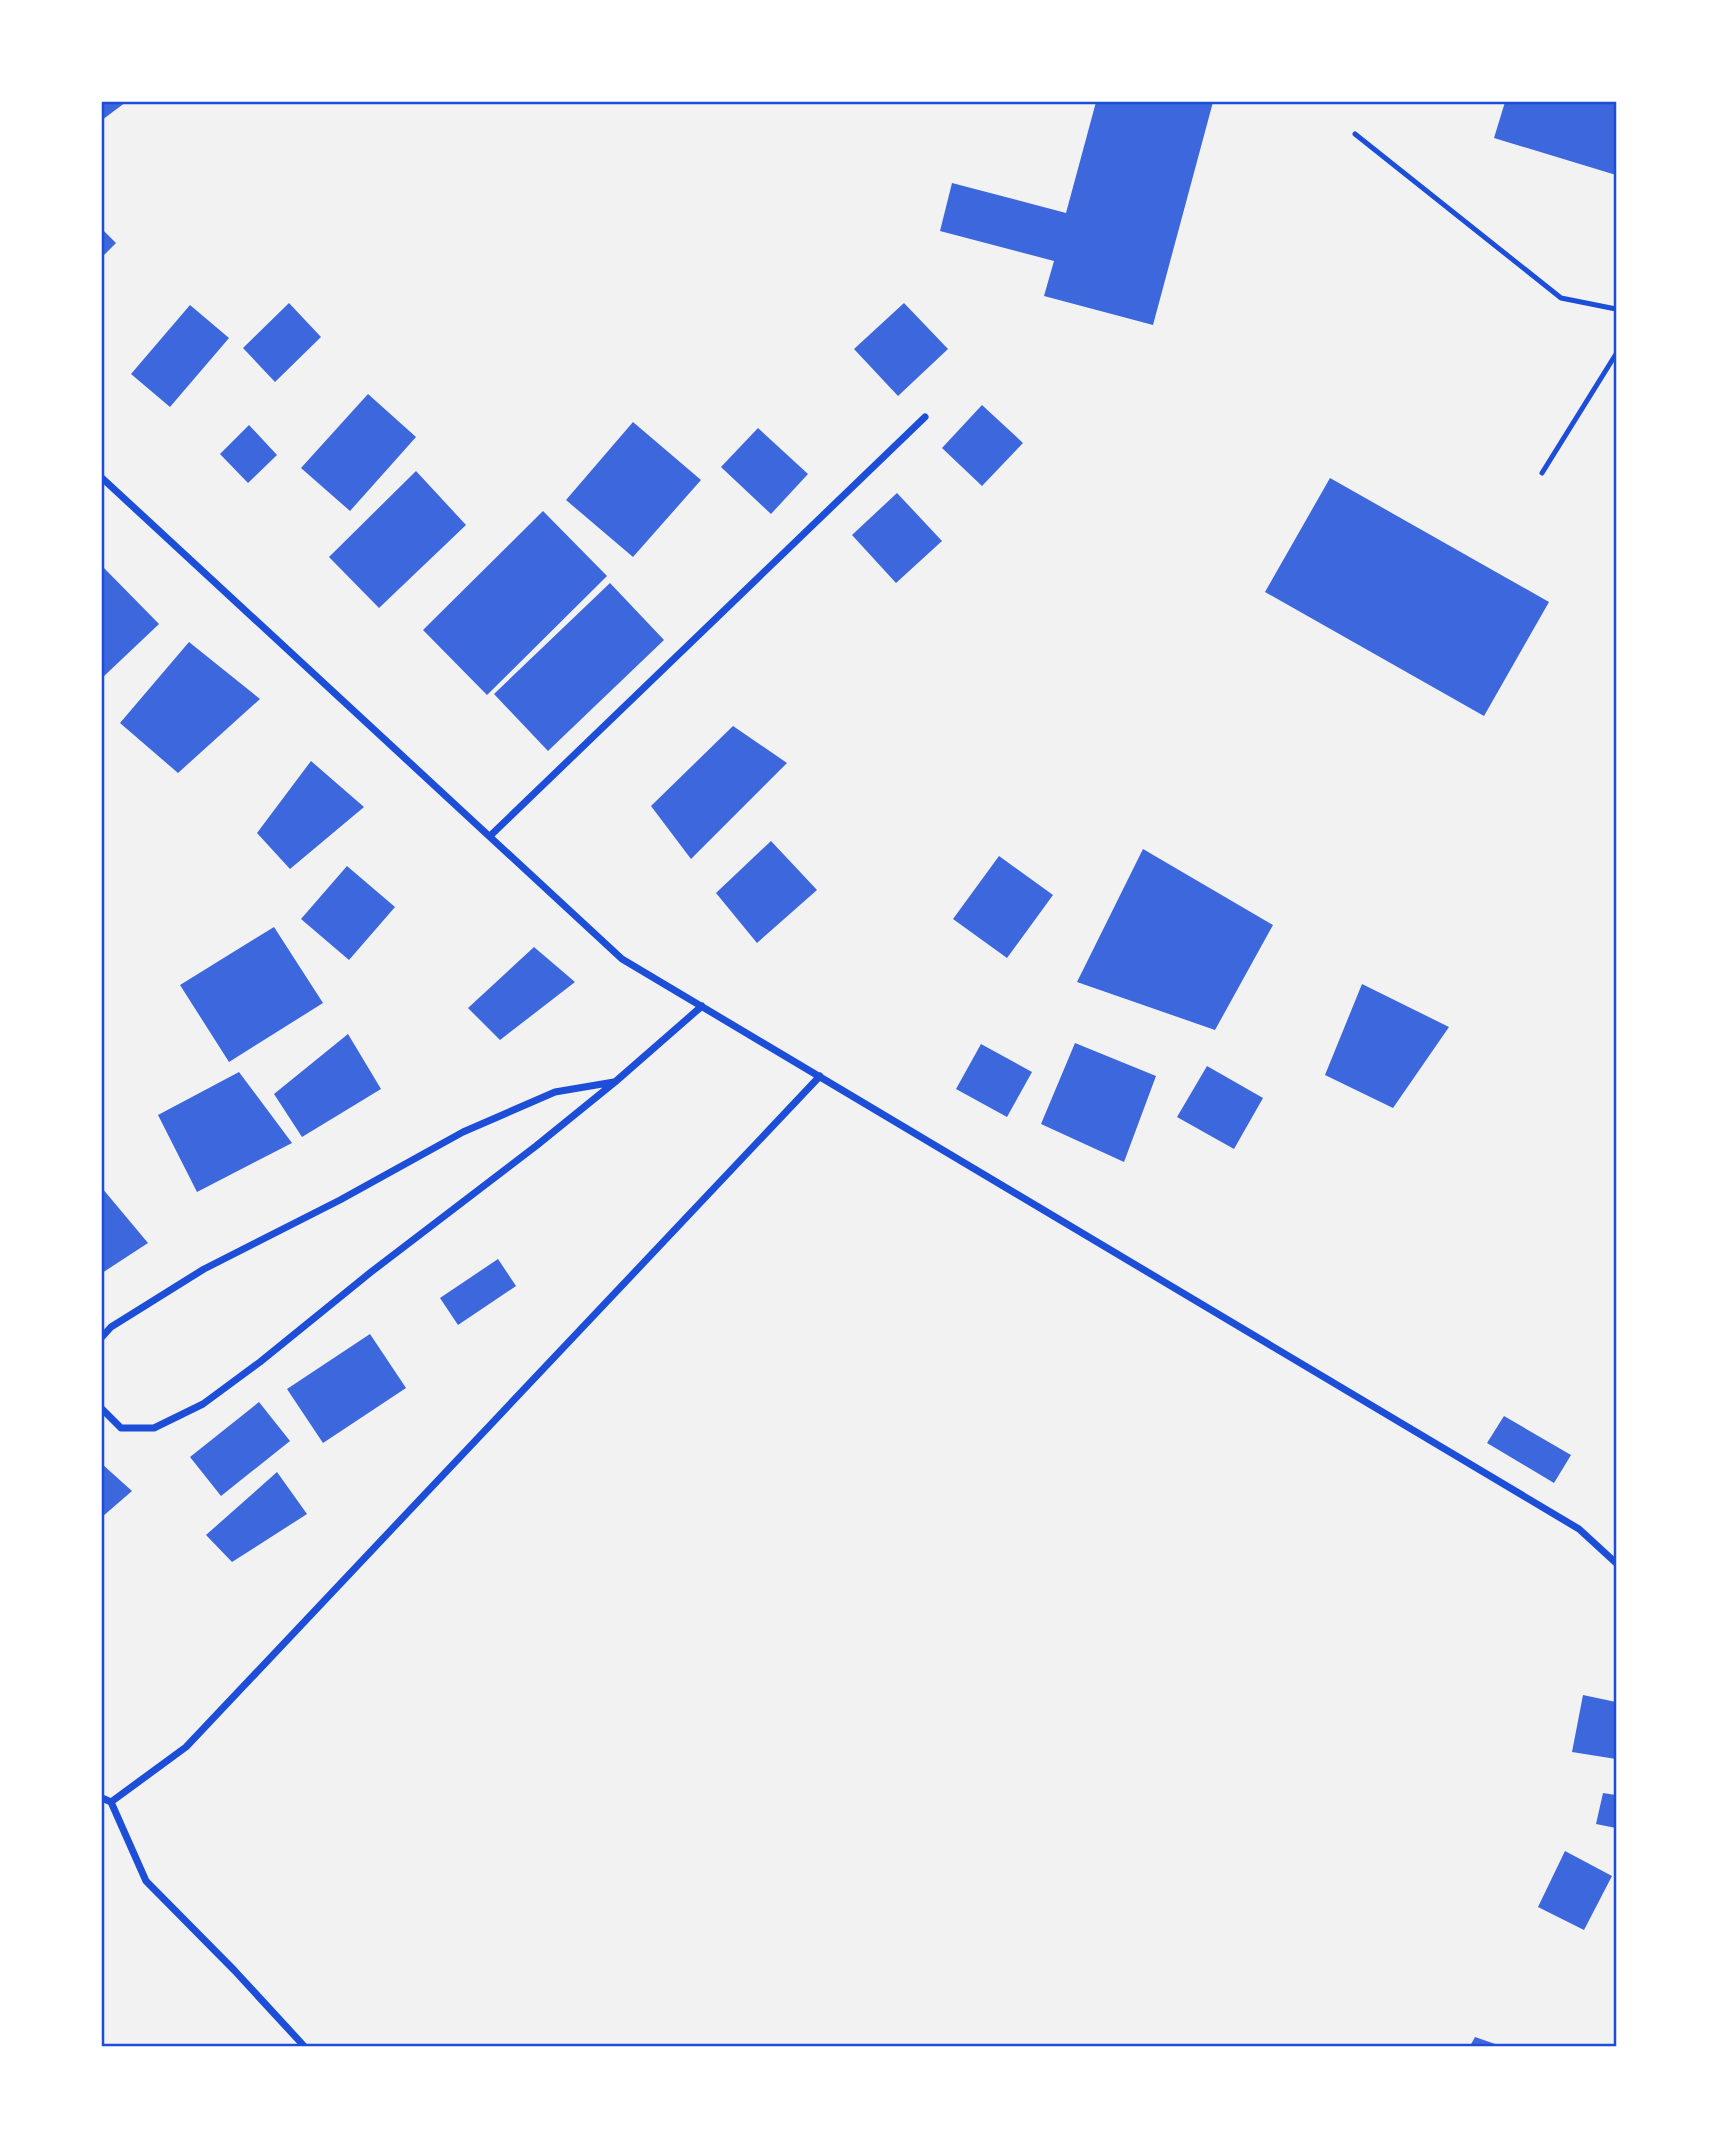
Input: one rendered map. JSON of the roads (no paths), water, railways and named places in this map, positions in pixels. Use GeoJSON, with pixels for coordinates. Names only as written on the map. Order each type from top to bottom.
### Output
{"type":"FeatureCollection","features":[{"type":"Feature","properties":{"kind":"street"},"geometry":{"type":"LineString","coordinates":[[490,836],[925,417]]}},
{"type":"Feature","properties":{"kind":"street"},"geometry":{"type":"LineString","coordinates":[[102,478],[622,959],[1579,1529],[1616,1563]]}},
{"type":"Feature","properties":{"kind":"street"},"geometry":{"type":"LineString","coordinates":[[102,1409],[121,1429],[154,1428],[203,1404],[615,1082],[702,1006]]}},
{"type":"Feature","properties":{"kind":"street"},"geometry":{"type":"LineString","coordinates":[[111,1801],[186,1747],[820,1076]]}},
{"type":"Feature","properties":{"kind":"street"},"geometry":{"type":"LineString","coordinates":[[102,1337],[111,1327],[204,1269],[340,1200],[463,1132],[555,1092],[615,1082]]}},
{"type":"Feature","properties":{"kind":"street"},"geometry":{"type":"LineString","coordinates":[[102,1798],[111,1801],[146,1881],[304,2046]]}},
{"type":"Feature","properties":{"kind":"lane"},"geometry":{"type":"LineString","coordinates":[[1355,134],[1561,298],[1616,309]]}},
{"type":"Feature","properties":{"kind":"lane"},"geometry":{"type":"LineString","coordinates":[[1542,473],[1616,354]]}}]}
